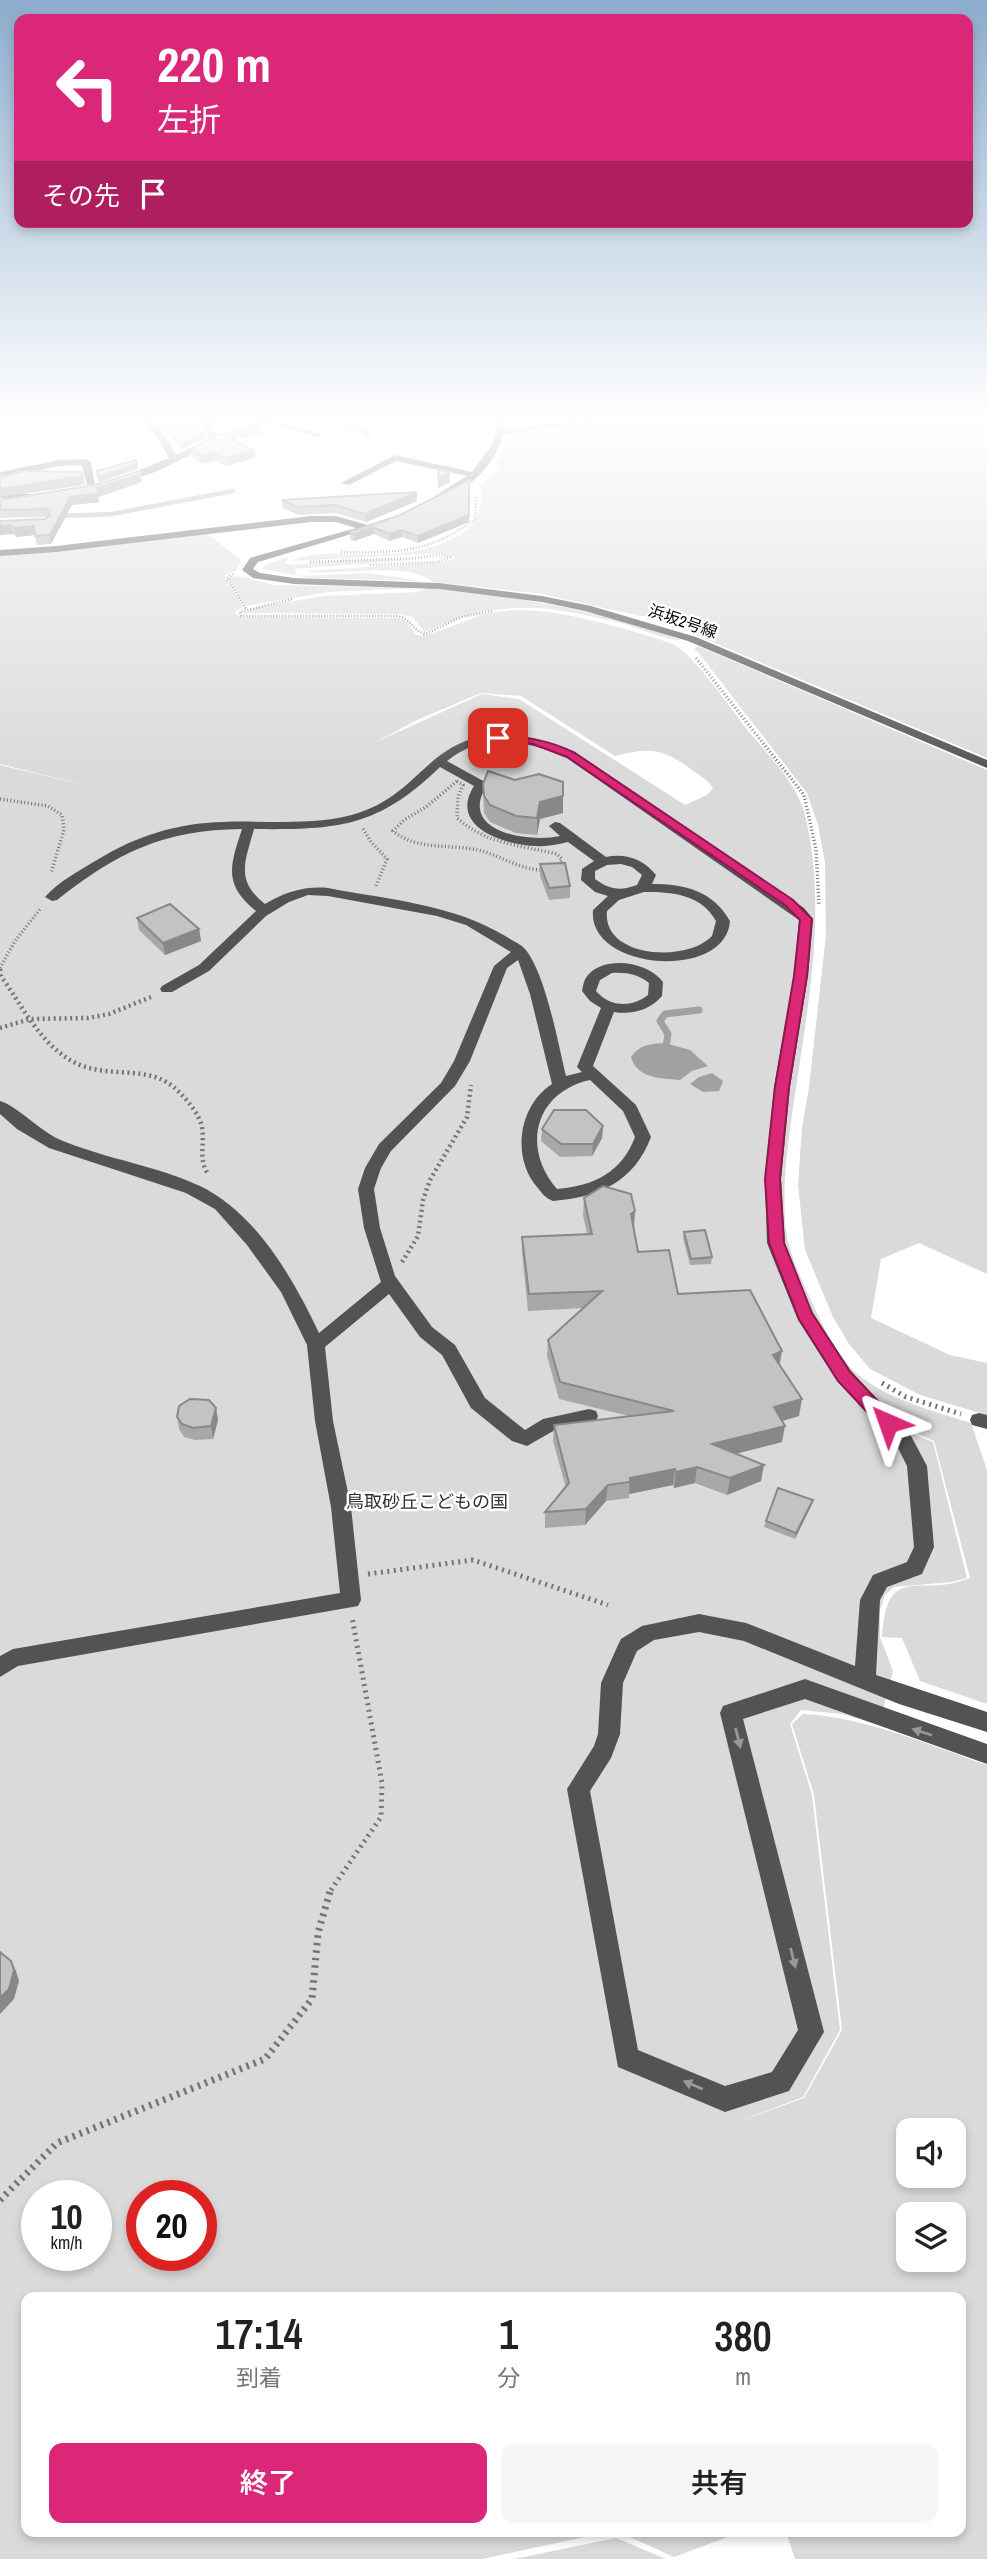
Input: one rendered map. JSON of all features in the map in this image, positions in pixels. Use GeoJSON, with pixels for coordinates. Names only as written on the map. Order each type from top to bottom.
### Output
{"type":"FeatureCollection","features":[{"type":"Feature","properties":{"kind":"street"},"geometry":{"type":"LineString","coordinates":[[0,553],[56,550],[168,536]]}},
{"type":"Feature","properties":{"kind":"street"},"geometry":{"type":"LineString","coordinates":[[249,571],[254,560],[337,536]]}},
{"type":"Feature","properties":{"kind":"street","name":"浜坂2号線"},"geometry":{"type":"LineString","coordinates":[[249,571],[257,576],[294,581],[439,586],[542,599],[587,608],[692,639],[987,764]]}},
{"type":"Feature","properties":{"kind":"street"},"geometry":{"type":"LineString","coordinates":[[52,897],[81,874],[148,837],[180,829],[321,823],[364,815],[408,791],[460,744],[479,739],[513,739],[553,746],[571,755],[789,903],[806,919],[801,976],[782,1087],[773,1179],[776,1243],[811,1325],[844,1376],[903,1439],[917,1466],[924,1547],[915,1568],[880,1581],[870,1600],[865,1680]]}},
{"type":"Feature","properties":{"kind":"street"},"geometry":{"type":"LineString","coordinates":[[439,761],[481,785],[474,793],[471,806],[474,818],[485,828],[531,842],[551,842],[568,838]]}},
{"type":"Feature","properties":{"kind":"street"},"geometry":{"type":"LineString","coordinates":[[249,826],[236,878],[240,890],[265,911]]}},
{"type":"Feature","properties":{"kind":"street"},"geometry":{"type":"LineString","coordinates":[[555,826],[603,861]]}},
{"type":"Feature","properties":{"kind":"street"},"geometry":{"type":"LineString","coordinates":[[620,895],[600,889],[588,880],[589,869],[603,861],[628,861],[642,866],[649,875],[643,888]]}},
{"type":"Feature","properties":{"kind":"street"},"geometry":{"type":"LineString","coordinates":[[643,888],[670,888],[695,895],[714,906],[720,914],[723,929],[714,943],[694,954],[667,958],[639,955],[612,943],[598,926],[601,908],[620,895],[643,888]]}},
{"type":"Feature","properties":{"kind":"street"},"geometry":{"type":"LineString","coordinates":[[167,989],[206,967],[265,911],[289,897],[320,890],[370,901],[438,910],[481,925],[520,952],[530,971],[560,1084]]}},
{"type":"Feature","properties":{"kind":"street"},"geometry":{"type":"LineString","coordinates":[[520,952],[501,966],[457,1069],[447,1086],[385,1148],[373,1168],[366,1189],[372,1228],[391,1283],[426,1332],[449,1350],[478,1403],[519,1436],[527,1439],[550,1424],[589,1416]]}},
{"type":"Feature","properties":{"kind":"street"},"geometry":{"type":"LineString","coordinates":[[631,969],[639,955]]}},
{"type":"Feature","properties":{"kind":"street"},"geometry":{"type":"LineString","coordinates":[[609,969],[631,969],[650,976],[656,982],[656,996],[642,1006],[609,1006],[593,997],[589,984],[593,978],[609,969]]}},
{"type":"Feature","properties":{"kind":"street"},"geometry":{"type":"LineString","coordinates":[[592,1075],[560,1084],[545,1097],[529,1131],[529,1162],[553,1195],[569,1194],[603,1183],[631,1162],[643,1137],[630,1109],[585,1067],[609,1006]]}},
{"type":"Feature","properties":{"kind":"street"},"geometry":{"type":"LineString","coordinates":[[0,1106],[23,1125],[55,1144],[192,1189],[221,1206],[253,1241],[289,1289],[316,1345],[324,1421],[341,1507],[351,1600],[13,1658],[0,1668]]}},
{"type":"Feature","properties":{"kind":"street"},"geometry":{"type":"LineString","coordinates":[[316,1345],[391,1283]]}},
{"type":"Feature","properties":{"kind":"street"},"geometry":{"type":"LineString","coordinates":[[987,1722],[865,1680],[746,1632],[699,1623],[649,1632],[629,1645],[612,1683],[609,1734],[603,1751],[578,1789],[627,2057],[725,2099],[780,2082],[811,2032],[732,1713],[805,1689],[987,1754]]}},
{"type":"Feature","properties":{"kind":"path"},"geometry":{"type":"LineString","coordinates":[[246,609],[227,576],[249,571]]}},
{"type":"Feature","properties":{"kind":"path"},"geometry":{"type":"LineString","coordinates":[[0,799],[48,806],[61,816],[64,830],[52,865],[49,889],[52,897],[15,941],[0,969],[1,976],[65,1057],[81,1066],[154,1075],[175,1087],[202,1124],[204,1171],[210,1177]]}},
{"type":"Feature","properties":{"kind":"path"},"geometry":{"type":"LineString","coordinates":[[364,815],[363,831],[368,842],[387,859],[370,901]]}},
{"type":"Feature","properties":{"kind":"path"},"geometry":{"type":"LineString","coordinates":[[0,1028],[32,1018],[88,1018],[109,1014],[167,989]]}},
{"type":"Feature","properties":{"kind":"path"},"geometry":{"type":"LineString","coordinates":[[391,1283],[419,1234],[424,1195],[435,1169],[456,1141],[467,1119],[472,1102],[470,1080],[457,1069]]}},
{"type":"Feature","properties":{"kind":"path"},"geometry":{"type":"LineString","coordinates":[[348,1577],[473,1560],[608,1605]]}},
{"type":"Feature","properties":{"kind":"path"},"geometry":{"type":"LineString","coordinates":[[0,2200],[57,2143],[265,2059],[312,2000],[318,1933],[332,1886],[381,1817],[382,1783],[354,1634],[351,1600]]}},
{"type":"Feature","properties":{"kind":"green space","name":"鳥取砂丘こどもの国"},"geometry":{"type":"Polygon","coordinates":[[[185,536],[211,536],[241,560],[236,571],[224,575],[243,607],[234,612],[240,617],[398,618],[405,620],[416,635],[423,635],[489,613],[541,611],[625,629],[676,646],[712,683],[795,791],[805,815],[811,849],[815,917],[810,986],[786,1159],[784,1195],[788,1241],[798,1271],[824,1327],[840,1355],[853,1370],[900,1399],[971,1423],[987,1470],[987,1704],[920,1681],[902,1638],[882,1637],[885,1613],[891,1598],[899,1590],[909,1586],[952,1583],[970,1578],[934,1441],[903,1428],[848,1370],[901,1429],[933,1442],[967,1578],[952,1582],[894,1587],[885,1595],[880,1610],[880,1637],[893,1671],[879,1725],[842,1714],[801,1710],[790,1724],[812,1795],[840,2030],[803,2097],[731,2124],[804,2098],[842,2030],[814,1795],[792,1724],[803,1714],[850,1720],[897,1733],[987,1765],[987,2559],[795,2559],[788,2537],[966,2537],[966,2292],[21,2292],[21,2537],[584,2537],[483,2559],[0,2559],[0,765],[96,788],[0,764],[0,556],[185,536]],[[481,693],[419,719],[376,742],[482,694],[519,699],[685,805],[707,795],[713,788],[673,757],[655,751],[637,751],[615,756],[521,696],[481,693]]]}},
{"type":"Feature","properties":{"kind":"green space"},"geometry":{"type":"Polygon","coordinates":[[[987,536],[987,758],[691,633],[708,630],[690,624],[682,616],[640,616],[542,594],[433,582],[421,575],[406,572],[305,571],[444,562],[457,558],[446,553],[292,561],[321,554],[405,553],[456,537],[987,536]]]}},
{"type":"Feature","properties":{"kind":"green space"},"geometry":{"type":"Polygon","coordinates":[[[286,557],[289,558],[284,563],[291,565],[345,560],[423,559],[295,569],[296,575],[303,576],[368,573],[422,581],[311,578],[263,569],[264,566],[286,557]]]}},
{"type":"Feature","properties":{"kind":"green space"},"geometry":{"type":"Polygon","coordinates":[[[231,576],[273,585],[416,588],[328,592],[245,606],[228,578],[231,576]]]}},
{"type":"Feature","properties":{"kind":"green space"},"geometry":{"type":"Polygon","coordinates":[[[427,588],[556,605],[619,620],[681,640],[597,617],[547,609],[500,609],[476,613],[425,632],[412,617],[399,614],[243,613],[258,607],[324,596],[416,592],[427,588]]]}},
{"type":"Feature","properties":{"kind":"green space"},"geometry":{"type":"Polygon","coordinates":[[[698,646],[987,770],[987,1274],[919,1243],[881,1259],[871,1318],[950,1355],[987,1363],[987,1415],[920,1395],[870,1369],[849,1344],[833,1317],[805,1250],[798,1185],[802,1128],[826,935],[825,863],[818,825],[807,793],[694,650],[698,646]]]}},
{"type":"Feature","properties":{"kind":"green space"},"geometry":{"type":"Polygon","coordinates":[[[630,2537],[728,2537],[674,2557],[630,2537]]]}},
{"type":"Feature","properties":{"kind":"green space"},"geometry":{"type":"Polygon","coordinates":[[[616,2538],[666,2559],[514,2559],[616,2538]]]}},
{"type":"Feature","properties":{"kind":"shaded area"},"geometry":{"type":"Polygon","coordinates":[[[665,1043],[690,1050],[708,1066],[692,1071],[680,1080],[658,1078],[639,1070],[631,1057],[634,1053],[646,1046],[665,1043]]]}},
{"type":"Feature","properties":{"kind":"shaded area"},"geometry":{"type":"Polygon","coordinates":[[[712,1073],[723,1081],[719,1091],[703,1092],[690,1084],[699,1077],[712,1073]]]}},
{"type":"Feature","properties":{"kind":"building"},"geometry":{"type":"Polygon","coordinates":[[[488,771],[515,780],[539,774],[563,782],[563,796],[540,802],[537,818],[516,816],[490,805],[484,796],[483,784],[488,771]]]}},
{"type":"Feature","properties":{"kind":"building"},"geometry":{"type":"Polygon","coordinates":[[[565,863],[570,886],[549,888],[540,864],[565,863]]]}},
{"type":"Feature","properties":{"kind":"building"},"geometry":{"type":"Polygon","coordinates":[[[170,904],[199,929],[163,943],[137,918],[170,904]]]}},
{"type":"Feature","properties":{"kind":"building"},"geometry":{"type":"Polygon","coordinates":[[[554,1110],[586,1110],[603,1126],[593,1144],[561,1144],[542,1129],[554,1110]]]}},
{"type":"Feature","properties":{"kind":"building"},"geometry":{"type":"Polygon","coordinates":[[[603,1186],[631,1194],[635,1211],[631,1214],[638,1252],[669,1250],[678,1294],[750,1290],[782,1351],[773,1355],[802,1399],[774,1407],[785,1426],[712,1444],[764,1465],[730,1478],[697,1467],[630,1478],[630,1482],[608,1485],[586,1509],[545,1512],[569,1483],[554,1425],[674,1411],[560,1382],[548,1340],[602,1291],[529,1294],[522,1237],[592,1234],[584,1198],[603,1186]]]}},
{"type":"Feature","properties":{"kind":"building"},"geometry":{"type":"Polygon","coordinates":[[[705,1230],[712,1257],[691,1259],[684,1232],[705,1230]]]}},
{"type":"Feature","properties":{"kind":"building"},"geometry":{"type":"Polygon","coordinates":[[[190,1399],[209,1400],[216,1408],[211,1426],[193,1428],[182,1424],[177,1417],[179,1406],[190,1399]]]}},
{"type":"Feature","properties":{"kind":"building"},"geometry":{"type":"Polygon","coordinates":[[[778,1488],[813,1500],[796,1533],[766,1521],[778,1488]]]}},
{"type":"Feature","properties":{"kind":"building"},"geometry":{"type":"Polygon","coordinates":[[[0,1952],[11,1961],[14,1970],[9,1989],[0,1998],[0,1952]]]}},
{"type":"Feature","properties":{"kind":"waterway"},"geometry":{"type":"LineString","coordinates":[[665,1053],[668,1034],[660,1021],[665,1014],[699,1010]]}},
{"type":"Feature","properties":{"kind":"route"},"geometry":{"type":"LineString","coordinates":[[498,738],[533,741],[553,746],[571,755],[789,903],[806,919],[801,976],[782,1087],[773,1179],[776,1243],[804,1314],[844,1376],[888,1423]]}}]}
